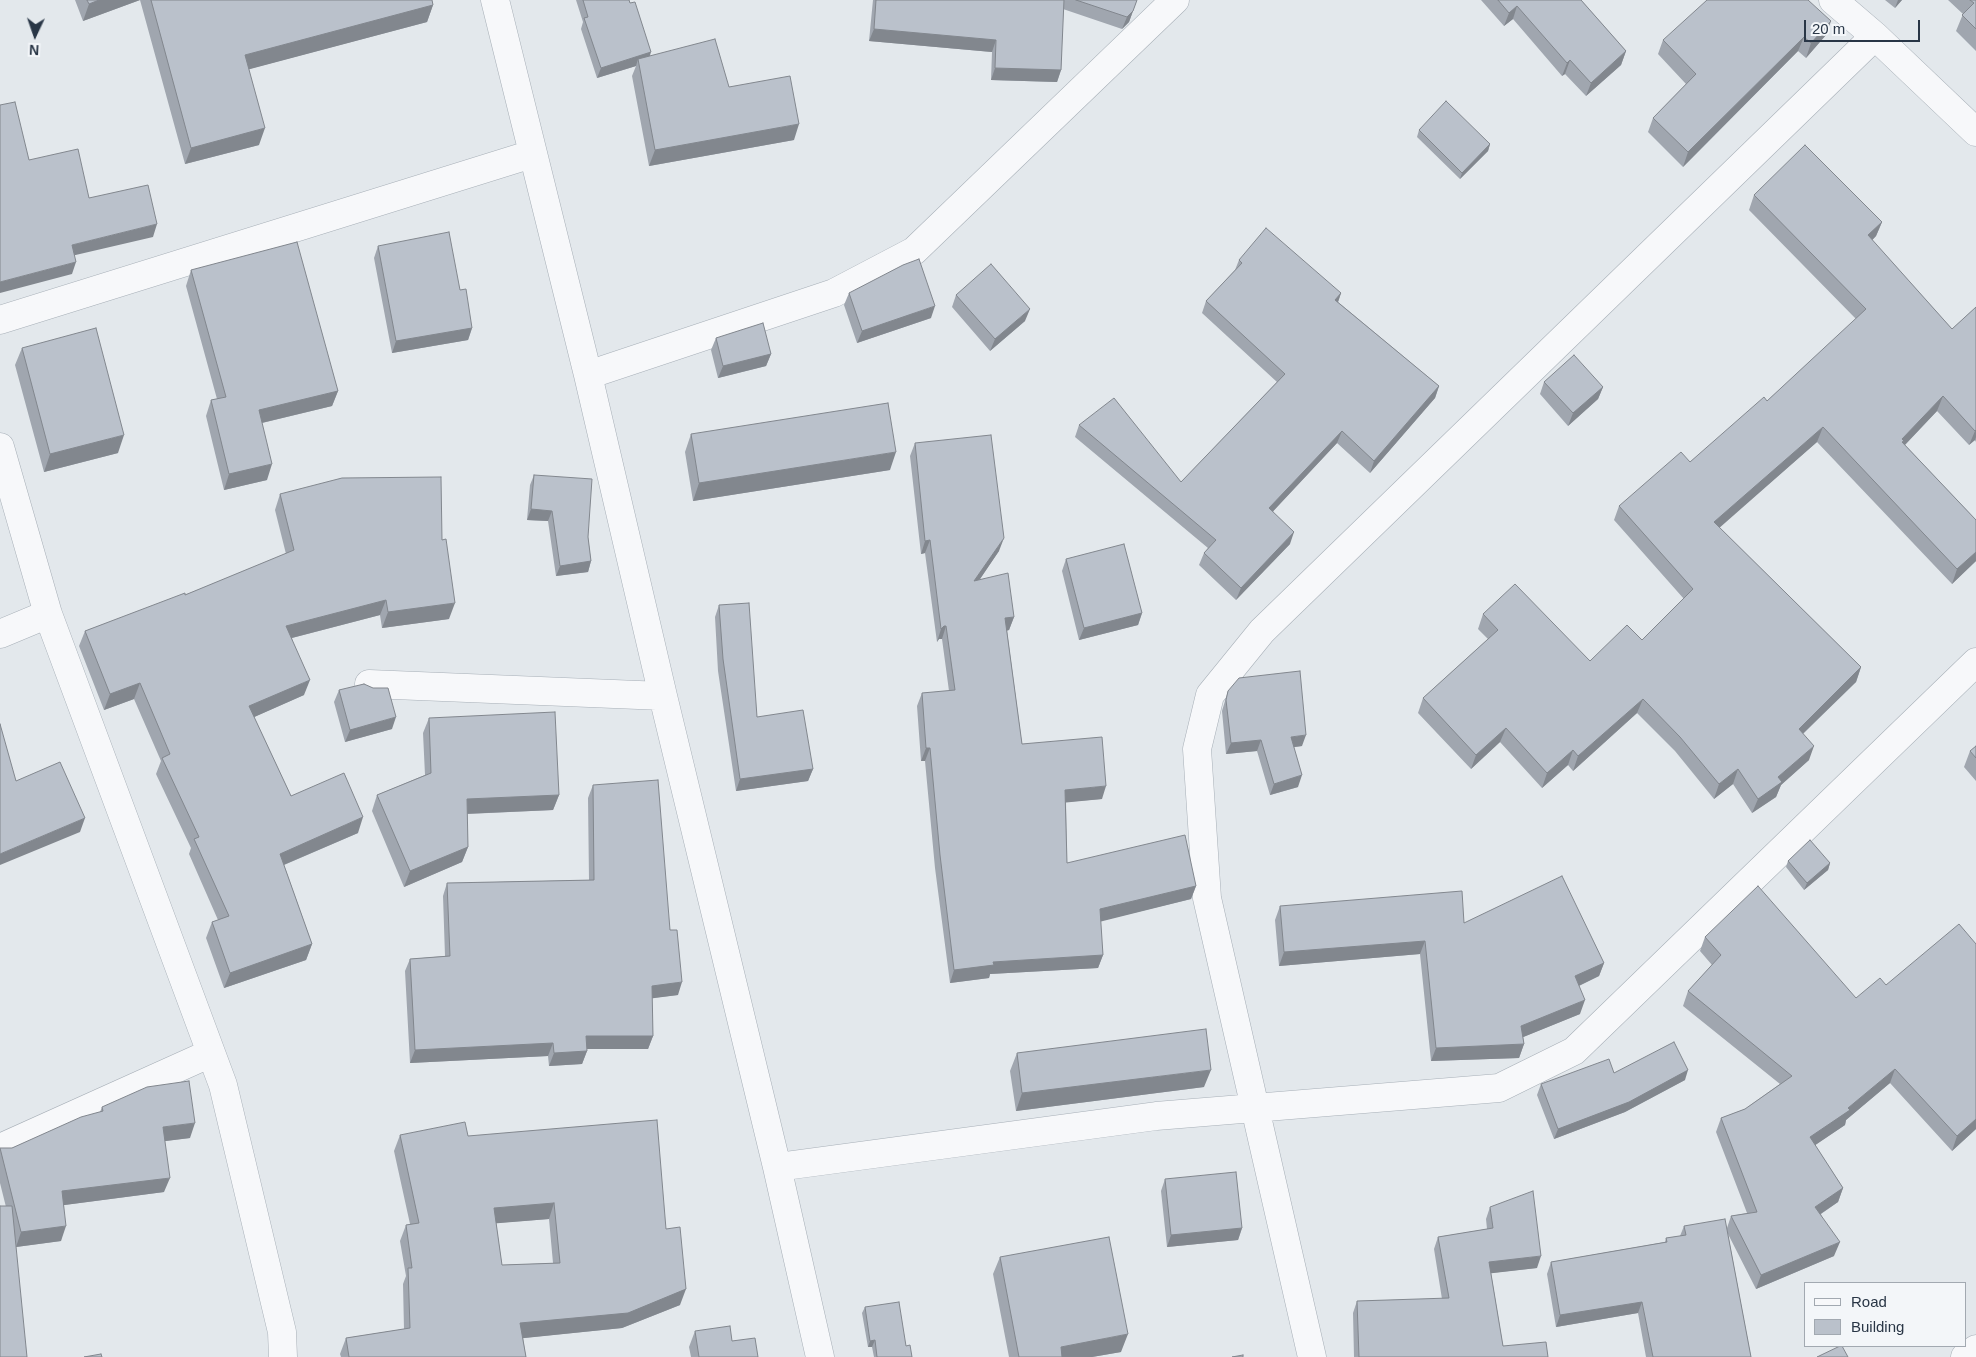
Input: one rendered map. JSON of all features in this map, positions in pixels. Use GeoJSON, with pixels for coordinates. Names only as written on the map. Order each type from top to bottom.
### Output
{"type":"FeatureCollection","features":[{"type":"Feature","properties":{"kind":"street"},"geometry":{"type":"LineString","coordinates":[[495,0],[588,376],[777,1167],[820,1357]]}},
{"type":"Feature","properties":{"kind":"street"},"geometry":{"type":"LineString","coordinates":[[588,376],[834,293],[914,251],[1175,0]]}},
{"type":"Feature","properties":{"kind":"street"},"geometry":{"type":"LineString","coordinates":[[1833,0],[1875,36],[1976,132]]}},
{"type":"Feature","properties":{"kind":"street"},"geometry":{"type":"LineString","coordinates":[[1312,1357],[1207,898],[1197,749],[1210,696],[1262,632],[1875,36]]}},
{"type":"Feature","properties":{"kind":"street"},"geometry":{"type":"LineString","coordinates":[[0,320],[532,154]]}},
{"type":"Feature","properties":{"kind":"street"},"geometry":{"type":"LineString","coordinates":[[0,448],[48,614],[223,1085],[282,1332],[283,1357]]}},
{"type":"Feature","properties":{"kind":"street"},"geometry":{"type":"LineString","coordinates":[[0,634],[48,614]]}},
{"type":"Feature","properties":{"kind":"street"},"geometry":{"type":"LineString","coordinates":[[777,1167],[1156,1116],[1500,1088],[1574,1051],[1976,662]]}},
{"type":"Feature","properties":{"kind":"street"},"geometry":{"type":"LineString","coordinates":[[369,684],[663,696]]}},
{"type":"Feature","properties":{"kind":"street"},"geometry":{"type":"LineString","coordinates":[[0,1148],[211,1053]]}},
{"type":"Feature","properties":{"kind":"street"},"geometry":{"type":"LineString","coordinates":[[1965,1357],[1976,1348]]}},
{"type":"Feature","properties":{"kind":"building"},"geometry":{"type":"Polygon","coordinates":[[[87,0],[99,0],[89,4],[87,0]]]}},
{"type":"Feature","properties":{"kind":"building"},"geometry":{"type":"Polygon","coordinates":[[[151,0],[432,0],[433,5],[245,55],[265,128],[191,148],[151,0]]]}},
{"type":"Feature","properties":{"kind":"building"},"geometry":{"type":"Polygon","coordinates":[[[583,0],[629,0],[630,3],[635,2],[651,52],[601,68],[584,18],[588,17],[583,0]]]}},
{"type":"Feature","properties":{"kind":"building"},"geometry":{"type":"Polygon","coordinates":[[[876,0],[1064,0],[1061,70],[995,68],[996,40],[874,29],[876,0]]]}},
{"type":"Feature","properties":{"kind":"building"},"geometry":{"type":"Polygon","coordinates":[[[1076,0],[1137,0],[1133,11],[1127,17],[1076,0]]]}},
{"type":"Feature","properties":{"kind":"building"},"geometry":{"type":"Polygon","coordinates":[[[1498,0],[1581,0],[1626,51],[1591,83],[1570,60],[1567,63],[1517,6],[1509,13],[1498,0]]]}},
{"type":"Feature","properties":{"kind":"building"},"geometry":{"type":"Polygon","coordinates":[[[1707,0],[1808,0],[1831,21],[1811,43],[1804,37],[1688,152],[1653,118],[1696,74],[1663,40],[1707,0]]]}},
{"type":"Feature","properties":{"kind":"building"},"geometry":{"type":"Polygon","coordinates":[[[1970,0],[1976,0],[1976,29],[1962,15],[1974,3],[1970,0]]]}},
{"type":"Feature","properties":{"kind":"building"},"geometry":{"type":"Polygon","coordinates":[[[715,39],[729,87],[790,76],[799,124],[655,150],[638,59],[715,39]]]}},
{"type":"Feature","properties":{"kind":"building"},"geometry":{"type":"Polygon","coordinates":[[[1446,101],[1490,144],[1462,173],[1419,130],[1446,101]]]}},
{"type":"Feature","properties":{"kind":"building"},"geometry":{"type":"Polygon","coordinates":[[[15,102],[29,160],[78,149],[89,198],[148,185],[157,224],[72,245],[76,262],[0,282],[0,105],[15,102]]]}},
{"type":"Feature","properties":{"kind":"building"},"geometry":{"type":"Polygon","coordinates":[[[1805,145],[1882,222],[1868,235],[1952,329],[1976,307],[1976,430],[1943,396],[1902,439],[1904,441],[1902,442],[1976,520],[1976,552],[1957,569],[1823,427],[1714,522],[1861,667],[1799,729],[1814,746],[1778,777],[1782,782],[1758,799],[1738,769],[1719,784],[1680,737],[1643,699],[1578,756],[1573,750],[1547,773],[1506,728],[1476,755],[1423,698],[1498,630],[1483,614],[1515,584],[1590,661],[1627,625],[1642,640],[1693,589],[1619,506],[1681,452],[1690,462],[1764,397],[1767,401],[1866,309],[1754,195],[1805,145]]]}},
{"type":"Feature","properties":{"kind":"building"},"geometry":{"type":"Polygon","coordinates":[[[1266,228],[1341,293],[1335,300],[1439,386],[1374,461],[1342,431],[1269,508],[1294,532],[1241,588],[1204,553],[1216,540],[1079,425],[1114,398],[1181,482],[1285,374],[1206,301],[1242,263],[1239,260],[1266,228]]]}},
{"type":"Feature","properties":{"kind":"building"},"geometry":{"type":"Polygon","coordinates":[[[449,232],[460,290],[466,289],[472,328],[396,341],[378,246],[449,232]]]}},
{"type":"Feature","properties":{"kind":"building"},"geometry":{"type":"Polygon","coordinates":[[[297,242],[338,391],[259,410],[272,464],[229,474],[211,400],[226,397],[191,270],[297,242]]]}},
{"type":"Feature","properties":{"kind":"building"},"geometry":{"type":"Polygon","coordinates":[[[919,259],[935,306],[862,331],[849,293],[903,265],[919,259]]]}},
{"type":"Feature","properties":{"kind":"building"},"geometry":{"type":"Polygon","coordinates":[[[991,264],[1030,309],[995,339],[956,295],[991,264]]]}},
{"type":"Feature","properties":{"kind":"building"},"geometry":{"type":"Polygon","coordinates":[[[763,323],[771,354],[723,366],[716,338],[763,323]]]}},
{"type":"Feature","properties":{"kind":"building"},"geometry":{"type":"Polygon","coordinates":[[[96,328],[124,435],[50,454],[22,348],[96,328]]]}},
{"type":"Feature","properties":{"kind":"building"},"geometry":{"type":"Polygon","coordinates":[[[1574,355],[1603,387],[1573,413],[1544,382],[1574,355]]]}},
{"type":"Feature","properties":{"kind":"building"},"geometry":{"type":"Polygon","coordinates":[[[888,403],[896,452],[699,483],[691,434],[888,403]]]}},
{"type":"Feature","properties":{"kind":"building"},"geometry":{"type":"Polygon","coordinates":[[[991,435],[1004,538],[974,581],[1008,573],[1014,617],[1005,618],[1022,744],[1102,737],[1106,786],[1065,790],[1067,863],[1185,835],[1196,886],[1100,909],[1103,955],[993,962],[994,965],[954,970],[940,855],[930,748],[926,748],[922,693],[955,690],[946,626],[941,629],[930,540],[925,541],[915,443],[991,435]]]}},
{"type":"Feature","properties":{"kind":"building"},"geometry":{"type":"Polygon","coordinates":[[[534,475],[592,479],[588,537],[591,561],[560,566],[552,511],[531,509],[534,475]]]}},
{"type":"Feature","properties":{"kind":"building"},"geometry":{"type":"Polygon","coordinates":[[[441,477],[442,540],[446,539],[455,603],[388,612],[386,600],[286,626],[310,680],[249,706],[291,796],[344,773],[363,817],[280,854],[312,944],[230,973],[212,922],[229,916],[194,839],[199,837],[162,758],[170,754],[140,683],[110,694],[85,631],[185,593],[185,595],[294,550],[280,494],[342,478],[441,477]]]}},
{"type":"Feature","properties":{"kind":"building"},"geometry":{"type":"Polygon","coordinates":[[[1124,544],[1142,613],[1084,628],[1066,559],[1124,544]]]}},
{"type":"Feature","properties":{"kind":"building"},"geometry":{"type":"Polygon","coordinates":[[[749,603],[757,717],[803,710],[813,769],[740,779],[723,659],[719,605],[749,603]]]}},
{"type":"Feature","properties":{"kind":"building"},"geometry":{"type":"Polygon","coordinates":[[[1300,671],[1306,735],[1291,737],[1302,775],[1274,784],[1261,740],[1231,743],[1226,700],[1228,691],[1239,678],[1300,671]]]}},
{"type":"Feature","properties":{"kind":"building"},"geometry":{"type":"Polygon","coordinates":[[[364,684],[373,688],[388,688],[396,717],[350,730],[339,690],[364,684]]]}},
{"type":"Feature","properties":{"kind":"building"},"geometry":{"type":"Polygon","coordinates":[[[555,712],[559,795],[467,799],[468,847],[410,871],[377,795],[431,773],[429,718],[555,712]]]}},
{"type":"Feature","properties":{"kind":"building"},"geometry":{"type":"Polygon","coordinates":[[[0,724],[16,781],[60,762],[85,818],[0,854],[0,724]]]}},
{"type":"Feature","properties":{"kind":"building"},"geometry":{"type":"Polygon","coordinates":[[[1976,746],[1976,758],[1970,751],[1976,746]]]}},
{"type":"Feature","properties":{"kind":"building"},"geometry":{"type":"Polygon","coordinates":[[[658,780],[670,930],[677,930],[682,982],[652,986],[653,1036],[586,1036],[587,1051],[554,1053],[553,1043],[415,1050],[410,959],[450,956],[447,883],[594,880],[593,785],[658,780]]]}},
{"type":"Feature","properties":{"kind":"building"},"geometry":{"type":"Polygon","coordinates":[[[1810,840],[1830,863],[1807,883],[1788,861],[1810,840]]]}},
{"type":"Feature","properties":{"kind":"building"},"geometry":{"type":"Polygon","coordinates":[[[1562,876],[1604,963],[1575,976],[1585,1000],[1521,1026],[1524,1044],[1436,1048],[1425,941],[1284,952],[1280,906],[1462,891],[1464,923],[1562,876]]]}},
{"type":"Feature","properties":{"kind":"building"},"geometry":{"type":"Polygon","coordinates":[[[1758,886],[1856,998],[1880,978],[1886,985],[1959,924],[1976,944],[1976,1119],[1957,1136],[1895,1069],[1848,1108],[1850,1110],[1810,1137],[1843,1188],[1815,1207],[1840,1242],[1761,1275],[1731,1216],[1757,1212],[1721,1118],[1745,1109],[1792,1076],[1688,991],[1721,955],[1705,937],[1758,886]]]}},
{"type":"Feature","properties":{"kind":"building"},"geometry":{"type":"Polygon","coordinates":[[[1206,1029],[1211,1070],[1022,1093],[1017,1053],[1206,1029]]]}},
{"type":"Feature","properties":{"kind":"building"},"geometry":{"type":"Polygon","coordinates":[[[1674,1042],[1688,1070],[1629,1102],[1558,1129],[1541,1084],[1609,1059],[1614,1073],[1674,1042]]]}},
{"type":"Feature","properties":{"kind":"building"},"geometry":{"type":"Polygon","coordinates":[[[189,1081],[195,1123],[163,1127],[170,1178],[62,1191],[66,1226],[21,1232],[0,1148],[12,1148],[81,1117],[103,1111],[102,1107],[147,1087],[189,1081]]]}},
{"type":"Feature","properties":{"kind":"building"},"geometry":{"type":"Polygon","coordinates":[[[657,1120],[666,1229],[680,1227],[686,1289],[628,1313],[520,1323],[526,1357],[349,1357],[346,1338],[410,1328],[408,1268],[412,1268],[406,1225],[419,1223],[400,1135],[465,1122],[468,1136],[657,1120]],[[554,1203],[494,1208],[502,1265],[560,1263],[554,1203]]]}},
{"type":"Feature","properties":{"kind":"building"},"geometry":{"type":"Polygon","coordinates":[[[1236,1172],[1242,1228],[1171,1235],[1165,1179],[1236,1172]]]}},
{"type":"Feature","properties":{"kind":"building"},"geometry":{"type":"Polygon","coordinates":[[[1533,1191],[1541,1256],[1489,1262],[1503,1346],[1546,1342],[1548,1357],[1359,1357],[1357,1301],[1449,1298],[1438,1237],[1493,1228],[1490,1207],[1533,1191]]]}},
{"type":"Feature","properties":{"kind":"building"},"geometry":{"type":"Polygon","coordinates":[[[0,1206],[12,1206],[27,1357],[0,1357],[0,1206]]]}},
{"type":"Feature","properties":{"kind":"building"},"geometry":{"type":"Polygon","coordinates":[[[1725,1219],[1751,1357],[1653,1357],[1642,1302],[1560,1315],[1551,1262],[1667,1242],[1666,1238],[1686,1235],[1684,1226],[1725,1219]]]}},
{"type":"Feature","properties":{"kind":"building"},"geometry":{"type":"Polygon","coordinates":[[[1109,1237],[1128,1334],[1061,1347],[1062,1357],[1019,1357],[1000,1257],[1109,1237]]]}},
{"type":"Feature","properties":{"kind":"building"},"geometry":{"type":"Polygon","coordinates":[[[899,1302],[906,1346],[910,1345],[912,1357],[877,1357],[875,1340],[870,1341],[865,1307],[899,1302]]]}},
{"type":"Feature","properties":{"kind":"building"},"geometry":{"type":"Polygon","coordinates":[[[730,1326],[732,1341],[755,1338],[758,1357],[699,1357],[695,1331],[730,1326]]]}},
{"type":"Feature","properties":{"kind":"building"},"geometry":{"type":"Polygon","coordinates":[[[1838,1347],[1843,1347],[1848,1357],[1817,1357],[1838,1347]]]}},
{"type":"Feature","properties":{"kind":"building"},"geometry":{"type":"Polygon","coordinates":[[[101,1354],[102,1357],[84,1357],[101,1354]]]}}]}
